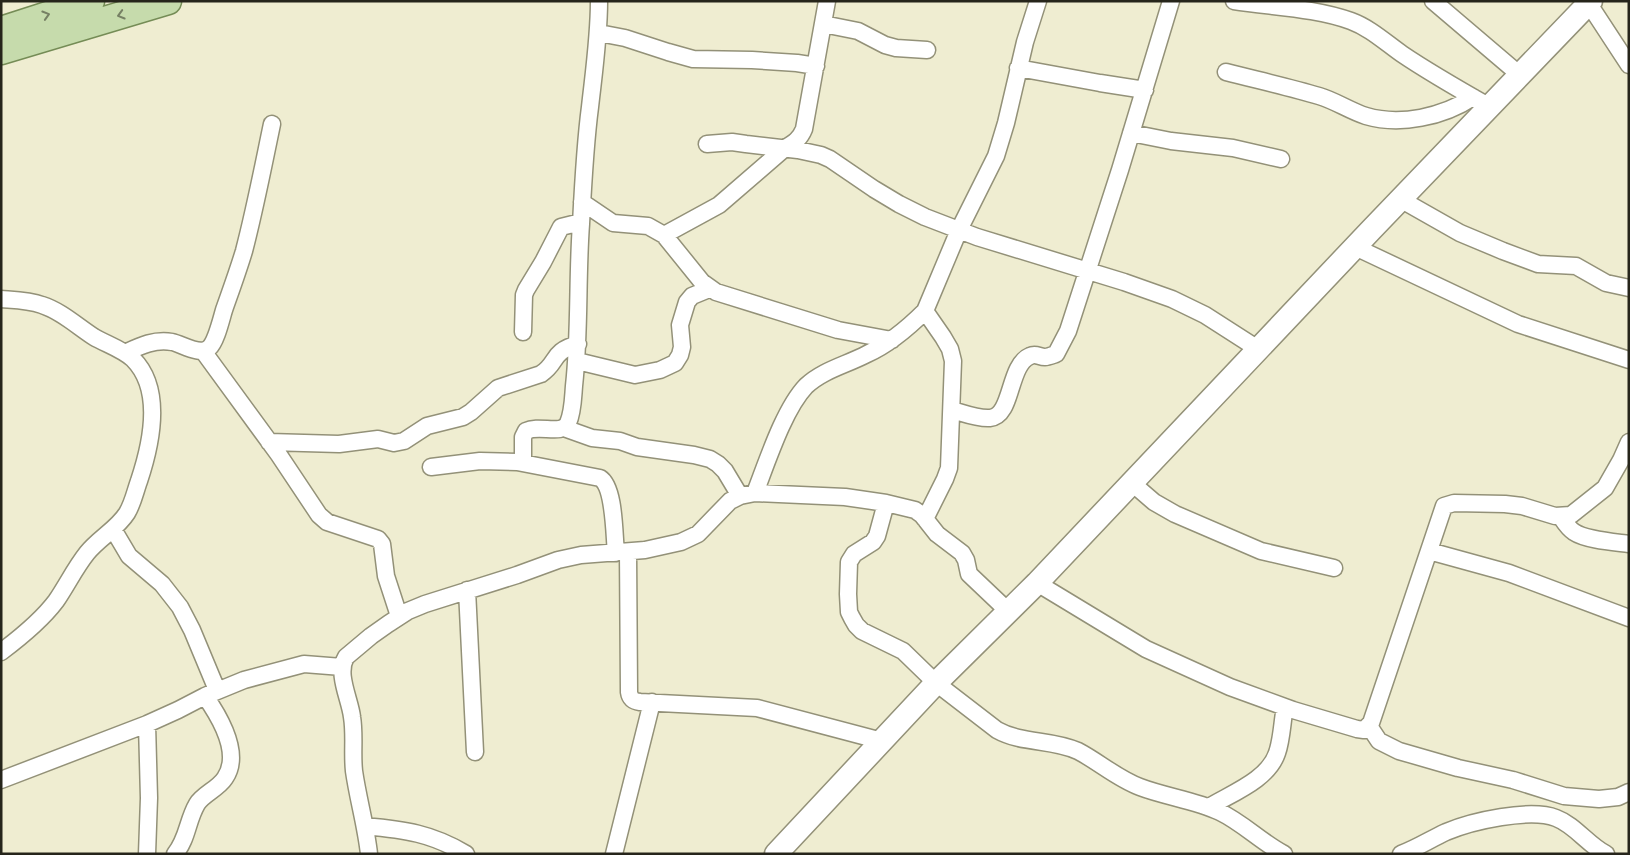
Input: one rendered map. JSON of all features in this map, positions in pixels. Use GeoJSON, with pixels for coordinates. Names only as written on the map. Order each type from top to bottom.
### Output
{"type":"FeatureCollection","features":[{"type":"Feature","properties":{"kind":"main road"},"geometry":{"type":"LineString","coordinates":[[1,30],[91,1]]}},
{"type":"Feature","properties":{"kind":"main road"},"geometry":{"type":"LineString","coordinates":[[1,51],[168,1]]}},
{"type":"Feature","properties":{"kind":"street"},"geometry":{"type":"LineString","coordinates":[[523,463],[523,437],[526,431],[540,427],[557,430],[564,428],[568,424],[571,413],[578,344],[582,202],[589,115],[599,33],[599,1]]}},
{"type":"Feature","properties":{"kind":"street"},"geometry":{"type":"LineString","coordinates":[[664,235],[723,202],[801,136],[804,129],[827,1]]}},
{"type":"Feature","properties":{"kind":"street"},"geometry":{"type":"LineString","coordinates":[[748,494],[787,416],[806,387],[820,376],[867,355],[892,340],[925,311],[959,230],[996,156],[1006,123],[1018,68],[1038,1]]}},
{"type":"Feature","properties":{"kind":"street"},"geometry":{"type":"LineString","coordinates":[[952,410],[983,418],[998,416],[1022,362],[1029,356],[1036,354],[1045,357],[1056,354],[1062,345],[1145,90],[1171,1]]}},
{"type":"Feature","properties":{"kind":"street"},"geometry":{"type":"LineString","coordinates":[[1234,1],[1315,11],[1350,21],[1368,30],[1403,55],[1481,102]]}},
{"type":"Feature","properties":{"kind":"street"},"geometry":{"type":"LineString","coordinates":[[1433,1],[1520,75]]}},
{"type":"Feature","properties":{"kind":"street"},"geometry":{"type":"LineString","coordinates":[[776,854],[936,683],[1010,612],[1400,199],[1481,102],[1520,75],[1590,3],[1629,65]]}},
{"type":"Feature","properties":{"kind":"street"},"geometry":{"type":"LineString","coordinates":[[823,24],[858,31],[885,45],[896,48],[927,50]]}},
{"type":"Feature","properties":{"kind":"street"},"geometry":{"type":"LineString","coordinates":[[599,33],[625,38],[693,59],[752,60],[816,66]]}},
{"type":"Feature","properties":{"kind":"street"},"geometry":{"type":"LineString","coordinates":[[1018,68],[1145,90]]}},
{"type":"Feature","properties":{"kind":"street"},"geometry":{"type":"LineString","coordinates":[[1226,72],[1320,96],[1363,115],[1385,119],[1424,117],[1461,105],[1481,102]]}},
{"type":"Feature","properties":{"kind":"street"},"geometry":{"type":"LineString","coordinates":[[203,351],[209,348],[217,332],[243,252],[261,181],[272,124]]}},
{"type":"Feature","properties":{"kind":"street"},"geometry":{"type":"LineString","coordinates":[[1131,134],[1233,148],[1281,159]]}},
{"type":"Feature","properties":{"kind":"street"},"geometry":{"type":"LineString","coordinates":[[707,144],[732,142],[813,152],[830,159],[900,204],[959,230],[1124,282],[1188,306],[1258,349]]}},
{"type":"Feature","properties":{"kind":"street"},"geometry":{"type":"LineString","coordinates":[[1400,199],[1460,233],[1510,254],[1538,264],[1576,266],[1606,283],[1629,288]]}},
{"type":"Feature","properties":{"kind":"street"},"geometry":{"type":"LineString","coordinates":[[582,202],[614,223],[648,226],[664,235],[709,289],[725,296],[838,330],[892,340]]}},
{"type":"Feature","properties":{"kind":"street"},"geometry":{"type":"LineString","coordinates":[[523,332],[524,295],[526,290],[544,262],[561,227],[581,222]]}},
{"type":"Feature","properties":{"kind":"street"},"geometry":{"type":"LineString","coordinates":[[1355,247],[1518,324],[1629,360]]}},
{"type":"Feature","properties":{"kind":"street"},"geometry":{"type":"LineString","coordinates":[[577,361],[634,375],[660,370],[675,362],[680,355],[682,346],[680,335],[681,317],[687,302],[692,296],[709,289]]}},
{"type":"Feature","properties":{"kind":"street"},"geometry":{"type":"LineString","coordinates":[[1,298],[34,302],[49,307],[99,340],[125,353],[136,363],[146,377],[152,416],[144,467],[132,504],[126,514],[113,529],[89,550],[55,602],[34,626],[1,652]]}},
{"type":"Feature","properties":{"kind":"street"},"geometry":{"type":"LineString","coordinates":[[925,311],[950,349],[953,369],[949,468],[925,519]]}},
{"type":"Feature","properties":{"kind":"street"},"geometry":{"type":"LineString","coordinates":[[125,353],[149,342],[158,341],[170,342],[203,351],[319,515],[327,522],[378,539],[382,544],[386,576],[399,616]]}},
{"type":"Feature","properties":{"kind":"street"},"geometry":{"type":"LineString","coordinates":[[269,442],[339,444],[368,439],[378,439],[394,443],[404,441],[427,426],[463,417],[498,388],[541,374],[547,370],[560,350],[578,344]]}},
{"type":"Feature","properties":{"kind":"street"},"geometry":{"type":"LineString","coordinates":[[564,428],[592,438],[620,441],[637,447],[710,459],[718,464],[748,494]]}},
{"type":"Feature","properties":{"kind":"street"},"geometry":{"type":"LineString","coordinates":[[1037,583],[1146,649],[1230,687],[1285,708],[1364,730],[1369,726],[1442,510],[1447,504],[1514,505],[1561,517],[1576,513],[1605,488],[1622,460],[1629,442]]}},
{"type":"Feature","properties":{"kind":"street"},"geometry":{"type":"LineString","coordinates":[[431,468],[480,461],[523,463],[604,480],[608,487],[622,553],[630,697],[636,701],[757,708],[882,740]]}},
{"type":"Feature","properties":{"kind":"street"},"geometry":{"type":"LineString","coordinates":[[1132,483],[1164,508],[1261,551],[1334,568]]}},
{"type":"Feature","properties":{"kind":"street"},"geometry":{"type":"LineString","coordinates":[[369,854],[354,771],[353,720],[342,667],[346,657],[399,616],[436,600],[558,560],[581,555],[622,553],[660,547],[691,538],[706,526],[730,501],[748,494],[822,496],[886,503],[915,510],[937,534],[962,553],[970,574],[1010,612]]}},
{"type":"Feature","properties":{"kind":"street"},"geometry":{"type":"LineString","coordinates":[[886,503],[874,542],[854,554],[849,562],[849,612],[862,632],[903,651],[936,683],[1006,735],[1018,739],[1070,748],[1140,787],[1209,807],[1233,819],[1284,854]]}},
{"type":"Feature","properties":{"kind":"street"},"geometry":{"type":"LineString","coordinates":[[1561,517],[1568,527],[1584,537],[1629,544]]}},
{"type":"Feature","properties":{"kind":"street"},"geometry":{"type":"LineString","coordinates":[[113,529],[129,556],[162,584],[180,607],[192,630],[217,713],[229,743],[230,760],[226,777],[198,802],[193,811],[186,836],[175,854]]}},
{"type":"Feature","properties":{"kind":"street"},"geometry":{"type":"LineString","coordinates":[[1429,551],[1509,573],[1629,618]]}},
{"type":"Feature","properties":{"kind":"street"},"geometry":{"type":"LineString","coordinates":[[467,590],[474,752]]}},
{"type":"Feature","properties":{"kind":"street"},"geometry":{"type":"LineString","coordinates":[[1,780],[147,724],[211,693],[244,680],[294,666],[315,664],[342,667]]}},
{"type":"Feature","properties":{"kind":"street"},"geometry":{"type":"LineString","coordinates":[[614,854],[652,702]]}},
{"type":"Feature","properties":{"kind":"street"},"geometry":{"type":"LineString","coordinates":[[1209,807],[1270,769],[1277,753],[1285,708]]}},
{"type":"Feature","properties":{"kind":"street"},"geometry":{"type":"LineString","coordinates":[[147,724],[149,798],[147,854]]}},
{"type":"Feature","properties":{"kind":"street"},"geometry":{"type":"LineString","coordinates":[[1369,726],[1379,741],[1399,752],[1512,780],[1564,796],[1599,799],[1618,797],[1629,792]]}},
{"type":"Feature","properties":{"kind":"street"},"geometry":{"type":"LineString","coordinates":[[1401,854],[1415,849],[1449,831],[1518,814],[1548,816],[1562,820],[1606,854]]}},
{"type":"Feature","properties":{"kind":"street"},"geometry":{"type":"LineString","coordinates":[[365,826],[421,833],[444,841],[466,854]]}}]}
